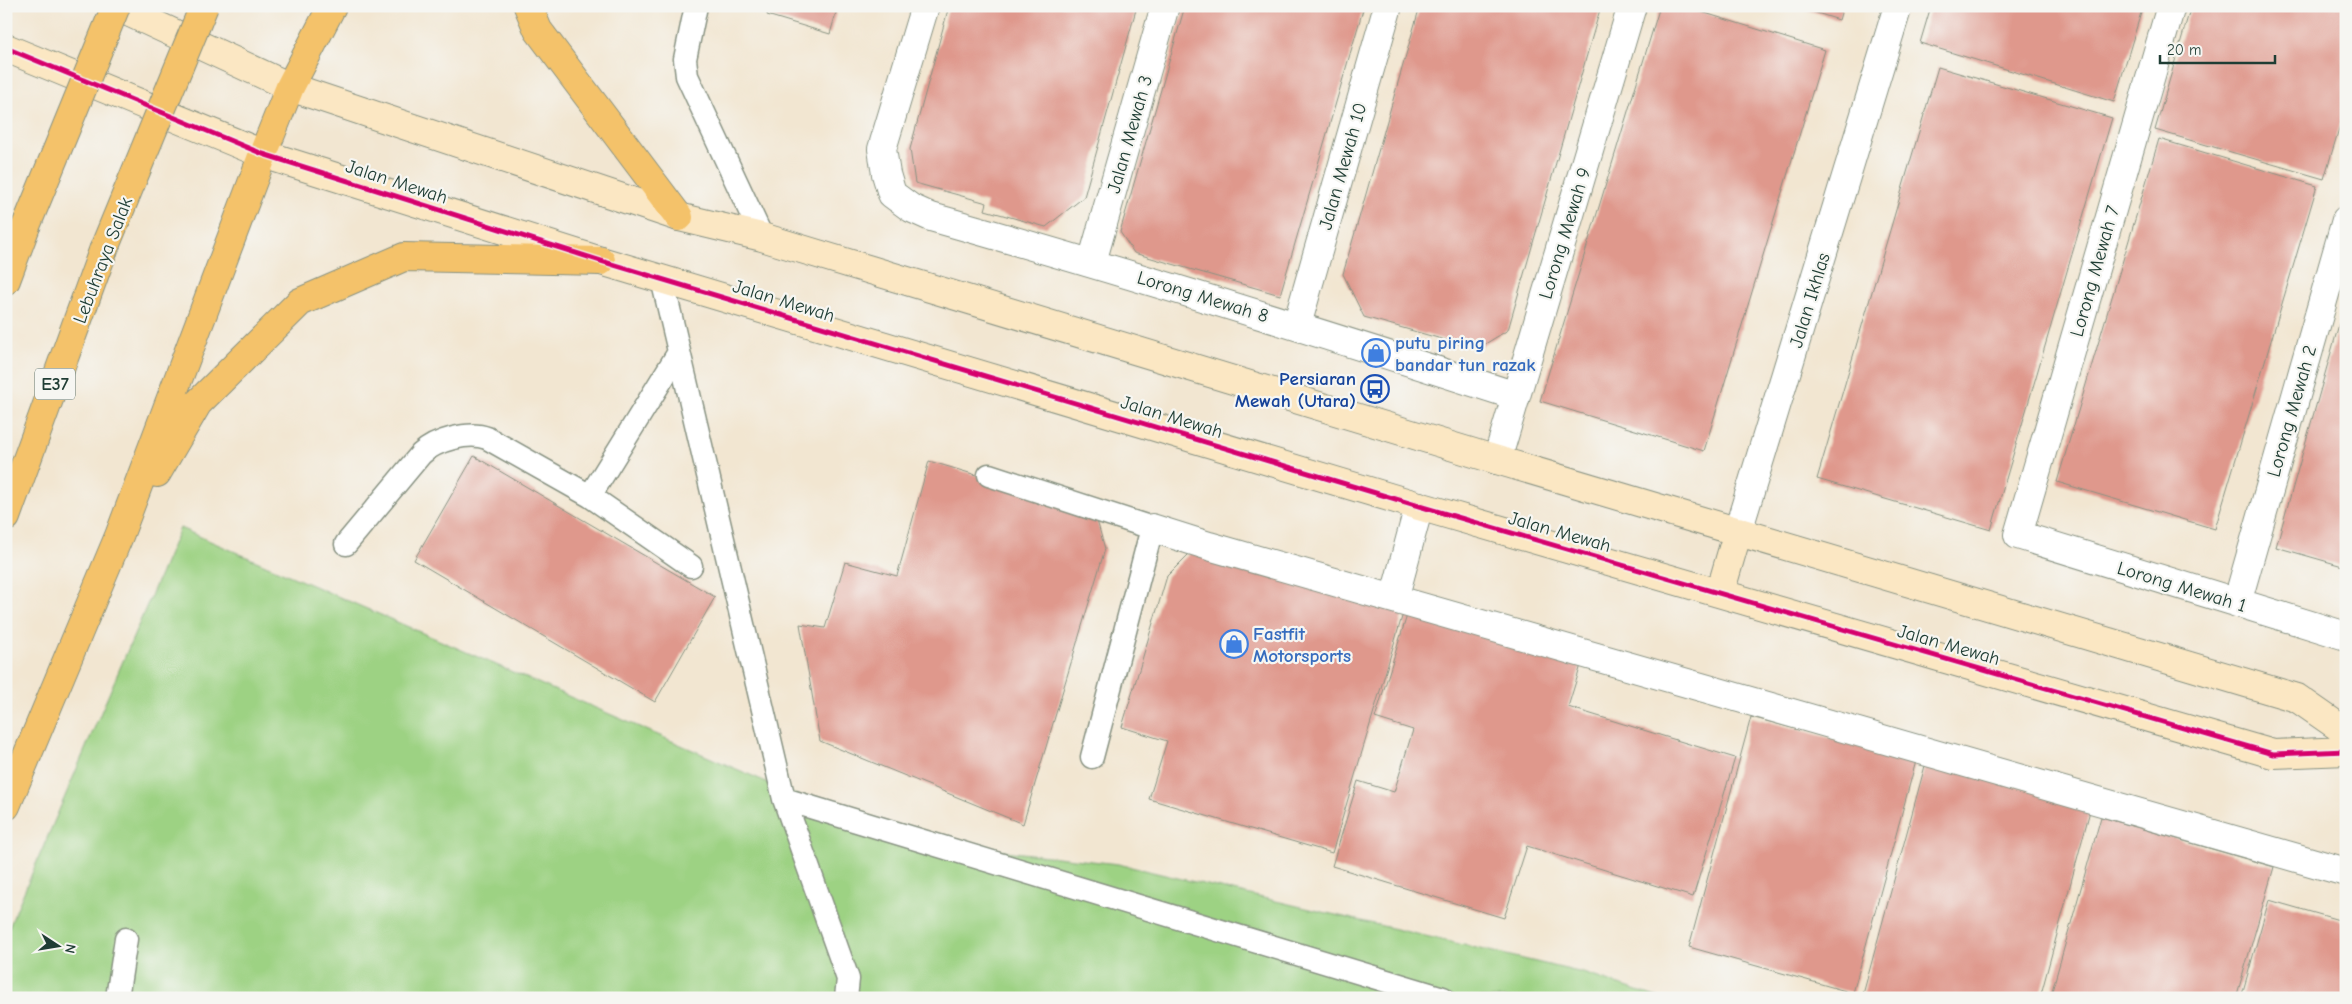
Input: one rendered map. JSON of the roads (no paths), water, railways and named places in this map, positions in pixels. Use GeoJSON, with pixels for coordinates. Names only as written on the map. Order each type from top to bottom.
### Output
{"type":"FeatureCollection","features":[{"type":"Feature","properties":{"kind":"highway"},"geometry":{"type":"LineString","coordinates":[[6,280],[115,6]]}},
{"type":"Feature","properties":{"kind":"highway","name":"Lebuhraya Salak"},"geometry":{"type":"LineString","coordinates":[[6,517],[103,251],[204,6]]}},
{"type":"Feature","properties":{"kind":"highway"},"geometry":{"type":"LineString","coordinates":[[6,806],[119,536],[262,154],[290,87],[332,6]]}},
{"type":"Feature","properties":{"kind":"highway"},"geometry":{"type":"LineString","coordinates":[[528,6],[538,30],[679,217]]}},
{"type":"Feature","properties":{"kind":"highway"},"geometry":{"type":"LineString","coordinates":[[119,536],[198,403],[300,302],[404,257],[601,261]]}},
{"type":"Feature","properties":{"kind":"street"},"geometry":{"type":"LineString","coordinates":[[115,6],[290,87],[679,217],[762,237],[1497,460],[2297,698],[2346,732]]}},
{"type":"Feature","properties":{"kind":"street","name":"Lorong Mewah 8"},"geometry":{"type":"LineString","coordinates":[[925,6],[882,149],[886,174],[892,194],[911,208],[931,217],[1092,262],[1516,396]]}},
{"type":"Feature","properties":{"kind":"street","name":"Jalan Mewah 3"},"geometry":{"type":"LineString","coordinates":[[1092,262],[1166,6]]}},
{"type":"Feature","properties":{"kind":"street","name":"Jalan Mewah 10"},"geometry":{"type":"LineString","coordinates":[[1296,325],[1388,6]]}},
{"type":"Feature","properties":{"kind":"street","name":"Lorong Mewah 9"},"geometry":{"type":"LineString","coordinates":[[1497,460],[1632,6]]}},
{"type":"Feature","properties":{"kind":"street","name":"Jalan Ikhlas"},"geometry":{"type":"LineString","coordinates":[[1720,593],[1898,6]]}},
{"type":"Feature","properties":{"kind":"street","name":"Lorong Mewah 7"},"geometry":{"type":"LineString","coordinates":[[2018,535],[2171,6]]}},
{"type":"Feature","properties":{"kind":"street","name":"Jalan Mewah"},"geometry":{"type":"LineString","coordinates":[[6,48],[262,154],[601,261],[1418,506],[2273,754],[2346,751]]}},
{"type":"Feature","properties":{"kind":"street","name":"Lorong Mewah 2"},"geometry":{"type":"LineString","coordinates":[[2237,603],[2346,220]]}},
{"type":"Feature","properties":{"kind":"street"},"geometry":{"type":"LineString","coordinates":[[1394,599],[1418,506]]}},
{"type":"Feature","properties":{"kind":"street"},"geometry":{"type":"LineString","coordinates":[[1152,528],[1209,546],[2346,872]]}},
{"type":"Feature","properties":{"kind":"street","name":"Lorong Mewah 1"},"geometry":{"type":"LineString","coordinates":[[2018,535],[2346,636]]}},
{"type":"Feature","properties":{"kind":"lane"},"geometry":{"type":"LineString","coordinates":[[696,6],[685,59],[687,76],[762,237]]}},
{"type":"Feature","properties":{"kind":"lane"},"geometry":{"type":"LineString","coordinates":[[662,279],[784,799],[848,979],[846,998]]}},
{"type":"Feature","properties":{"kind":"lane"},"geometry":{"type":"LineString","coordinates":[[590,496],[679,352]]}},
{"type":"Feature","properties":{"kind":"lane"},"geometry":{"type":"LineString","coordinates":[[346,544],[421,454],[428,448],[473,435],[487,438],[590,496],[691,566]]}},
{"type":"Feature","properties":{"kind":"lane"},"geometry":{"type":"LineString","coordinates":[[989,475],[1152,528],[1092,757]]}},
{"type":"Feature","properties":{"kind":"lane"},"geometry":{"type":"LineString","coordinates":[[784,799],[1443,998]]}},
{"type":"Feature","properties":{"kind":"lane"},"geometry":{"type":"LineString","coordinates":[[117,998],[126,940]]}},
{"type":"Feature","properties":{"kind":"place","name":"putu piring bandar tun razak"},"geometry":{"type":"Point","coordinates":[1376,353]}},
{"type":"Feature","properties":{"kind":"place","name":"Persiaran Mewah (Utara)"},"geometry":{"type":"Point","coordinates":[1375,389]}},
{"type":"Feature","properties":{"kind":"place","name":"Fastfit Motorsports"},"geometry":{"type":"Point","coordinates":[1234,644]}}]}
